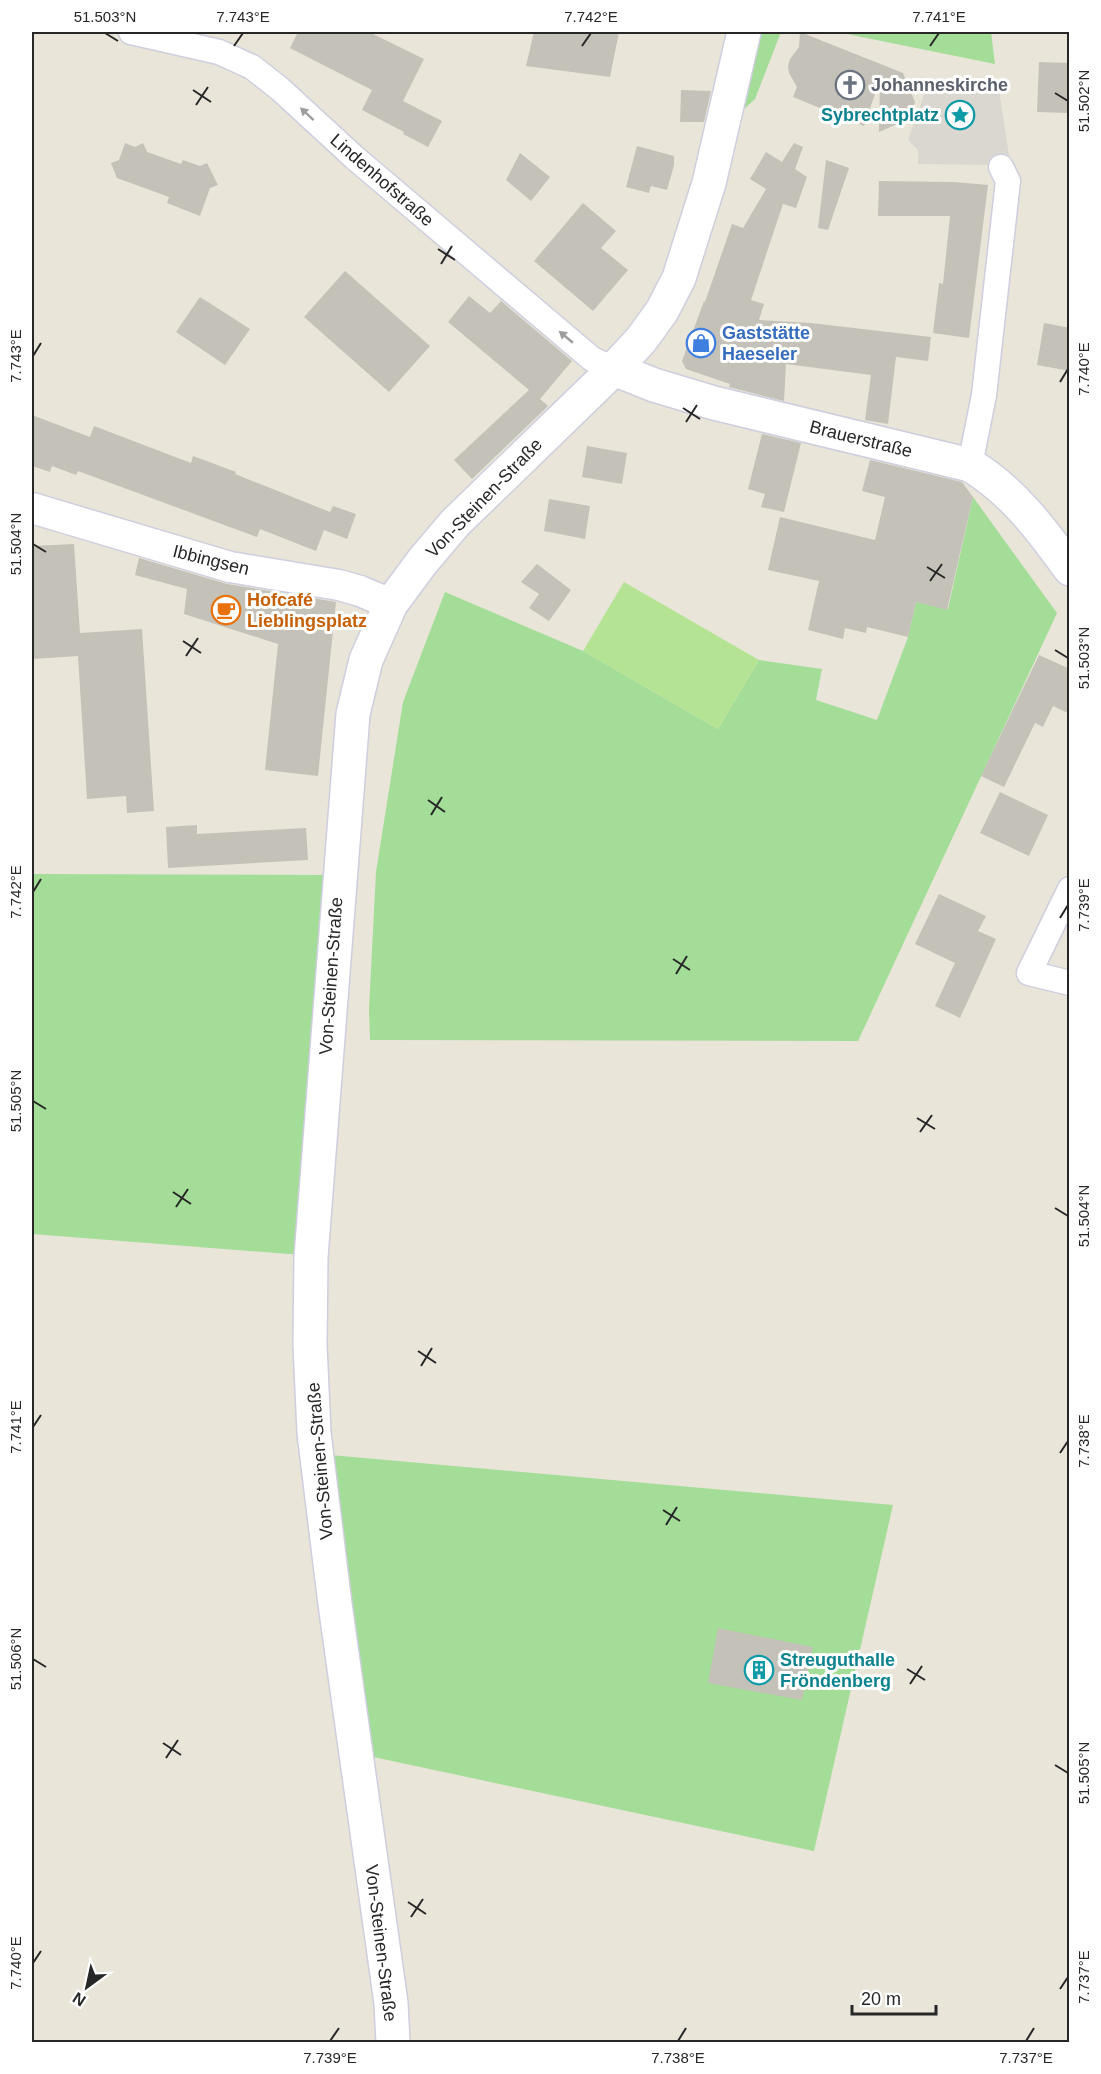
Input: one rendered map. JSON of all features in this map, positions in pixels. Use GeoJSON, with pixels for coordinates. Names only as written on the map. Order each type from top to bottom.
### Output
{"type":"FeatureCollection","features":[{"type":"Feature","properties":{"kind":"main road","name":"Von-Steinen-Straße"},"geometry":{"type":"LineString","coordinates":[[393,2043],[391,2004],[335,1604],[314,1433],[310,1345],[312,1245],[353,714],[366,660],[390,604],[422,562],[455,523],[614,369],[641,340],[662,311],[679,278],[709,183],[744,32]]}},
{"type":"Feature","properties":{"kind":"main road","name":"Brauerstraße"},"geometry":{"type":"LineString","coordinates":[[614,369],[654,385],[714,403],[970,465],[988,476],[1004,490],[1036,524],[1070,569]]}},
{"type":"Feature","properties":{"kind":"street","name":"Lindenhofstraße"},"geometry":{"type":"LineString","coordinates":[[131,32],[219,51],[252,67],[280,89],[354,158],[592,359],[614,369]]}},
{"type":"Feature","properties":{"kind":"street"},"geometry":{"type":"LineString","coordinates":[[970,465],[984,394],[1008,181],[1000,167]]}},
{"type":"Feature","properties":{"kind":"street","name":"Ibbingsen"},"geometry":{"type":"LineString","coordinates":[[32,508],[230,567],[339,585],[390,604]]}},
{"type":"Feature","properties":{"kind":"street"},"geometry":{"type":"LineString","coordinates":[[1070,889],[1029,973],[1070,982]]}},
{"type":"Feature","properties":{"kind":"green space"},"geometry":{"type":"Polygon","coordinates":[[[757,32],[781,32],[755,99],[744,109],[744,76],[757,32]]]}},
{"type":"Feature","properties":{"kind":"green space"},"geometry":{"type":"Polygon","coordinates":[[[837,32],[991,32],[995,64],[837,32]]]}},
{"type":"Feature","properties":{"kind":"green space"},"geometry":{"type":"Polygon","coordinates":[[[973,497],[1057,613],[858,1041],[370,1040],[369,1009],[376,872],[403,702],[445,592],[583,651],[718,729],[759,660],[822,669],[816,700],[877,720],[908,637],[916,602],[948,609],[973,497]]]}},
{"type":"Feature","properties":{"kind":"green space"},"geometry":{"type":"Polygon","coordinates":[[[624,582],[759,660],[718,729],[583,651],[624,582]]]}},
{"type":"Feature","properties":{"kind":"green space"},"geometry":{"type":"Polygon","coordinates":[[[32,874],[331,875],[302,1255],[32,1234],[32,874]]]}},
{"type":"Feature","properties":{"kind":"green space"},"geometry":{"type":"Polygon","coordinates":[[[330,1455],[893,1505],[814,1851],[364,1755],[330,1455]]]}},
{"type":"Feature","properties":{"kind":"shaded area","name":"Sybrechtplatz"},"geometry":{"type":"Polygon","coordinates":[[[934,84],[998,84],[1011,168],[990,165],[918,164],[918,150],[908,140],[926,89],[934,84]]]}},
{"type":"Feature","properties":{"kind":"building"},"geometry":{"type":"Polygon","coordinates":[[[298,32],[369,32],[424,59],[403,101],[442,121],[428,147],[362,110],[372,90],[290,48],[298,32]]]}},
{"type":"Feature","properties":{"kind":"building"},"geometry":{"type":"Polygon","coordinates":[[[534,32],[619,32],[610,77],[526,66],[534,32]]]}},
{"type":"Feature","properties":{"kind":"building","name":"Johanneskirche"},"geometry":{"type":"Polygon","coordinates":[[[800,32],[903,73],[915,102],[908,119],[879,132],[880,79],[864,126],[793,97],[797,87],[789,73],[788,66],[799,47],[800,32]]]}},
{"type":"Feature","properties":{"kind":"building"},"geometry":{"type":"Polygon","coordinates":[[[1039,62],[1070,63],[1070,113],[1037,112],[1039,62]]]}},
{"type":"Feature","properties":{"kind":"building"},"geometry":{"type":"Polygon","coordinates":[[[681,90],[711,91],[704,122],[680,122],[681,90]]]}},
{"type":"Feature","properties":{"kind":"building"},"geometry":{"type":"Polygon","coordinates":[[[125,143],[135,147],[143,143],[147,152],[181,164],[183,160],[200,166],[207,163],[218,185],[210,188],[200,216],[167,203],[169,197],[117,178],[111,163],[119,160],[125,143]]]}},
{"type":"Feature","properties":{"kind":"building"},"geometry":{"type":"Polygon","coordinates":[[[794,143],[803,147],[795,169],[807,177],[796,208],[783,204],[751,300],[764,304],[759,320],[811,323],[931,337],[928,361],[896,357],[888,424],[865,420],[871,375],[786,364],[784,401],[729,387],[730,384],[686,369],[682,361],[732,224],[743,228],[766,189],[750,179],[766,152],[782,162],[794,143]]]}},
{"type":"Feature","properties":{"kind":"building"},"geometry":{"type":"Polygon","coordinates":[[[637,146],[674,156],[674,165],[667,190],[651,186],[649,193],[626,187],[637,146]]]}},
{"type":"Feature","properties":{"kind":"building"},"geometry":{"type":"Polygon","coordinates":[[[520,153],[550,177],[531,201],[506,180],[520,153]]]}},
{"type":"Feature","properties":{"kind":"building"},"geometry":{"type":"Polygon","coordinates":[[[826,160],[849,168],[828,230],[818,228],[826,160]]]}},
{"type":"Feature","properties":{"kind":"building"},"geometry":{"type":"Polygon","coordinates":[[[879,181],[988,185],[969,338],[933,333],[939,283],[943,284],[950,216],[878,216],[879,181]]]}},
{"type":"Feature","properties":{"kind":"building"},"geometry":{"type":"Polygon","coordinates":[[[583,203],[616,231],[601,248],[628,270],[593,311],[534,261],[583,203]]]}},
{"type":"Feature","properties":{"kind":"building"},"geometry":{"type":"Polygon","coordinates":[[[345,271],[430,346],[389,392],[304,317],[345,271]]]}},
{"type":"Feature","properties":{"kind":"building"},"geometry":{"type":"Polygon","coordinates":[[[469,296],[490,313],[501,301],[572,361],[540,399],[548,406],[472,479],[454,460],[529,390],[448,322],[469,296]]]}},
{"type":"Feature","properties":{"kind":"building"},"geometry":{"type":"Polygon","coordinates":[[[200,297],[250,329],[225,365],[176,332],[200,297]]]}},
{"type":"Feature","properties":{"kind":"building"},"geometry":{"type":"Polygon","coordinates":[[[1044,323],[1070,328],[1070,371],[1037,365],[1044,323]]]}},
{"type":"Feature","properties":{"kind":"building"},"geometry":{"type":"Polygon","coordinates":[[[32,415],[90,437],[94,426],[191,463],[193,456],[330,512],[333,506],[356,514],[347,539],[324,530],[316,551],[260,529],[257,537],[78,471],[76,475],[52,466],[50,472],[32,466],[32,415]]]}},
{"type":"Feature","properties":{"kind":"building"},"geometry":{"type":"Polygon","coordinates":[[[762,434],[801,443],[784,512],[761,507],[765,494],[748,489],[762,434]]]}},
{"type":"Feature","properties":{"kind":"building"},"geometry":{"type":"Polygon","coordinates":[[[587,446],[627,453],[622,484],[582,477],[587,446]]]}},
{"type":"Feature","properties":{"kind":"building"},"geometry":{"type":"Polygon","coordinates":[[[870,460],[962,482],[973,497],[947,610],[916,602],[908,637],[867,627],[866,633],[845,628],[843,639],[808,630],[819,581],[768,570],[780,517],[875,540],[885,497],[862,491],[870,460]]]}},
{"type":"Feature","properties":{"kind":"building"},"geometry":{"type":"Polygon","coordinates":[[[549,499],[590,506],[585,539],[544,531],[549,499]]]}},
{"type":"Feature","properties":{"kind":"building"},"geometry":{"type":"Polygon","coordinates":[[[74,544],[80,633],[142,629],[154,811],[127,813],[126,796],[87,799],[78,656],[32,659],[32,546],[74,544]]]}},
{"type":"Feature","properties":{"kind":"building"},"geometry":{"type":"Polygon","coordinates":[[[139,558],[227,584],[336,602],[318,776],[265,770],[278,644],[184,614],[187,589],[135,575],[139,558]]]}},
{"type":"Feature","properties":{"kind":"building"},"geometry":{"type":"Polygon","coordinates":[[[537,564],[571,590],[549,621],[529,608],[539,594],[521,582],[537,564]]]}},
{"type":"Feature","properties":{"kind":"building"},"geometry":{"type":"Polygon","coordinates":[[[1039,655],[1070,669],[1070,714],[1053,706],[1043,727],[1035,723],[1004,787],[981,776],[1039,655]]]}},
{"type":"Feature","properties":{"kind":"building"},"geometry":{"type":"Polygon","coordinates":[[[1000,792],[1048,815],[1029,856],[980,833],[1000,792]]]}},
{"type":"Feature","properties":{"kind":"building"},"geometry":{"type":"Polygon","coordinates":[[[197,825],[197,834],[306,828],[308,860],[168,868],[166,827],[197,825]]]}},
{"type":"Feature","properties":{"kind":"building"},"geometry":{"type":"Polygon","coordinates":[[[939,894],[986,916],[978,931],[996,939],[960,1018],[935,1006],[955,963],[915,944],[939,894]]]}},
{"type":"Feature","properties":{"kind":"building","name":"Streuguthalle Fröndenberg"},"geometry":{"type":"Polygon","coordinates":[[[718,1628],[813,1647],[802,1700],[708,1683],[718,1628]]]}},
{"type":"Feature","properties":{"kind":"place","name":"Johanneskirche"},"geometry":{"type":"Point","coordinates":[850,85]}},
{"type":"Feature","properties":{"kind":"place","name":"Sybrechtplatz"},"geometry":{"type":"Point","coordinates":[960,115]}},
{"type":"Feature","properties":{"kind":"place","name":"Gaststätte Haeseler"},"geometry":{"type":"Point","coordinates":[701,343]}},
{"type":"Feature","properties":{"kind":"place","name":"Hofcafé Lieblingsplatz"},"geometry":{"type":"Point","coordinates":[226,610]}},
{"type":"Feature","properties":{"kind":"place","name":"Streuguthalle Fröndenberg"},"geometry":{"type":"Point","coordinates":[759,1670]}}]}
